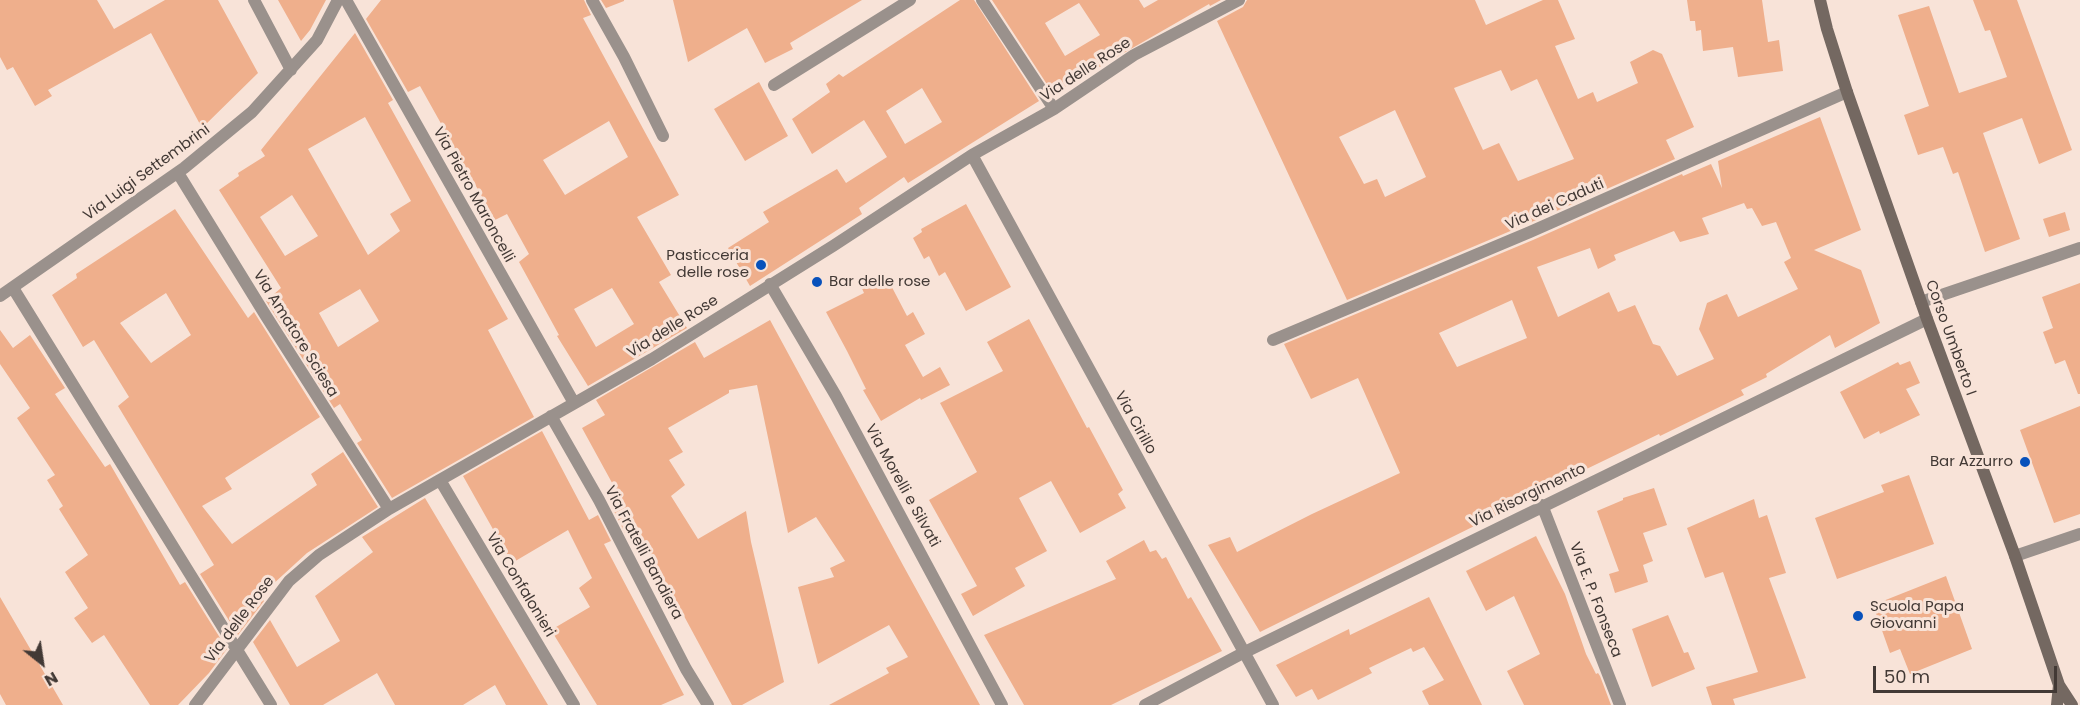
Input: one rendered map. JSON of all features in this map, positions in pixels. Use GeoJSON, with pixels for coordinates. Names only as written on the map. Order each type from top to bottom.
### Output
{"type":"FeatureCollection","features":[{"type":"Feature","properties":{"kind":"main road","name":"Corso Umberto I"},"geometry":{"type":"LineString","coordinates":[[1820,0],[1847,92],[1927,319],[2015,556],[2059,685],[2072,705]]}},
{"type":"Feature","properties":{"kind":"main road","name":"Corso Umberto I"},"geometry":{"type":"LineString","coordinates":[[2057,705],[2059,685]]}},
{"type":"Feature","properties":{"kind":"street"},"geometry":{"type":"LineString","coordinates":[[254,0],[291,70]]}},
{"type":"Feature","properties":{"kind":"street","name":"Via Luigi Settembrini"},"geometry":{"type":"LineString","coordinates":[[0,296],[178,172],[252,112],[317,40],[338,0]]}},
{"type":"Feature","properties":{"kind":"street","name":"Via Pietro Maroncelli"},"geometry":{"type":"LineString","coordinates":[[346,0],[574,403]]}},
{"type":"Feature","properties":{"kind":"street"},"geometry":{"type":"LineString","coordinates":[[592,0],[624,57],[663,136]]}},
{"type":"Feature","properties":{"kind":"street"},"geometry":{"type":"LineString","coordinates":[[774,85],[910,0]]}},
{"type":"Feature","properties":{"kind":"street"},"geometry":{"type":"LineString","coordinates":[[982,0],[1054,109]]}},
{"type":"Feature","properties":{"kind":"street","name":"Via delle Rose"},"geometry":{"type":"LineString","coordinates":[[195,705],[289,580],[319,555],[389,510],[652,359],[833,246],[972,155],[1054,109],[1134,56],[1239,0]]}},
{"type":"Feature","properties":{"kind":"street","name":"Via dei Caduti"},"geometry":{"type":"LineString","coordinates":[[1273,340],[1530,232],[1847,92]]}},
{"type":"Feature","properties":{"kind":"street","name":"Via Cirillo"},"geometry":{"type":"LineString","coordinates":[[972,155],[1273,705]]}},
{"type":"Feature","properties":{"kind":"street","name":"Via Amatore Sciesa"},"geometry":{"type":"LineString","coordinates":[[178,172],[389,510]]}},
{"type":"Feature","properties":{"kind":"street"},"geometry":{"type":"LineString","coordinates":[[1921,302],[2080,248]]}},
{"type":"Feature","properties":{"kind":"street","name":"Via Morelli e Silvati"},"geometry":{"type":"LineString","coordinates":[[770,284],[836,396],[1002,705]]}},
{"type":"Feature","properties":{"kind":"street"},"geometry":{"type":"LineString","coordinates":[[13,288],[271,705]]}},
{"type":"Feature","properties":{"kind":"street","name":"Via Risorgimento"},"geometry":{"type":"LineString","coordinates":[[1144,705],[1243,653],[1927,319]]}},
{"type":"Feature","properties":{"kind":"street","name":"Via Fratelli Bandiera"},"geometry":{"type":"LineString","coordinates":[[551,416],[599,500],[686,669],[708,705]]}},
{"type":"Feature","properties":{"kind":"street","name":"Via Confalonieri"},"geometry":{"type":"LineString","coordinates":[[440,480],[574,705]]}},
{"type":"Feature","properties":{"kind":"street","name":"Via E. P. Fonseca"},"geometry":{"type":"LineString","coordinates":[[1542,506],[1620,705]]}},
{"type":"Feature","properties":{"kind":"street"},"geometry":{"type":"LineString","coordinates":[[2015,556],[2080,534]]}},
{"type":"Feature","properties":{"kind":"building"},"geometry":{"type":"Polygon","coordinates":[[[0,0],[97,0],[114,29],[165,0],[218,0],[258,73],[202,128],[151,33],[48,90],[52,96],[35,106],[13,67],[7,70],[0,57],[0,0]]]}},
{"type":"Feature","properties":{"kind":"building"},"geometry":{"type":"Polygon","coordinates":[[[278,0],[326,0],[310,30],[301,41],[278,0]]]}},
{"type":"Feature","properties":{"kind":"building"},"geometry":{"type":"Polygon","coordinates":[[[381,0],[584,0],[591,15],[583,18],[679,195],[637,217],[671,275],[659,282],[687,328],[588,386],[557,336],[559,335],[519,262],[529,254],[507,214],[495,220],[420,86],[408,92],[366,19],[381,0]],[[609,121],[543,160],[565,195],[628,157],[609,121]],[[612,288],[574,309],[596,347],[634,324],[612,288]]]}},
{"type":"Feature","properties":{"kind":"building"},"geometry":{"type":"Polygon","coordinates":[[[601,0],[624,0],[624,1],[606,8],[601,0]]]}},
{"type":"Feature","properties":{"kind":"building"},"geometry":{"type":"Polygon","coordinates":[[[673,0],[862,0],[790,43],[793,49],[765,63],[747,28],[688,62],[673,0]]]}},
{"type":"Feature","properties":{"kind":"building"},"geometry":{"type":"Polygon","coordinates":[[[960,0],[974,0],[1039,101],[908,183],[904,177],[859,208],[862,214],[750,286],[728,248],[769,222],[763,212],[837,169],[846,183],[887,157],[864,120],[812,154],[792,119],[830,92],[826,84],[839,74],[843,77],[960,0]],[[922,88],[886,111],[905,144],[942,122],[922,88]]]}},
{"type":"Feature","properties":{"kind":"building"},"geometry":{"type":"Polygon","coordinates":[[[992,0],[1139,0],[1144,8],[1158,0],[1221,0],[1210,6],[1209,4],[1056,92],[1055,90],[1052,92],[992,0]],[[1079,3],[1045,23],[1065,56],[1100,35],[1079,3]]]}},
{"type":"Feature","properties":{"kind":"building"},"geometry":{"type":"Polygon","coordinates":[[[1247,0],[1475,0],[1486,25],[1543,0],[1558,0],[1575,39],[1555,46],[1578,99],[1593,92],[1597,102],[1638,83],[1630,62],[1653,50],[1662,54],[1694,127],[1666,140],[1675,159],[1347,300],[1217,21],[1243,7],[1247,0]],[[1501,70],[1454,88],[1483,150],[1499,143],[1518,181],[1574,159],[1537,79],[1511,91],[1501,70]],[[1395,110],[1339,137],[1364,184],[1377,179],[1385,197],[1426,177],[1395,110]]]}},
{"type":"Feature","properties":{"kind":"building"},"geometry":{"type":"Polygon","coordinates":[[[1687,0],[1762,0],[1768,42],[1779,40],[1783,71],[1738,77],[1733,47],[1703,51],[1701,30],[1696,31],[1695,21],[1690,21],[1687,0]]]}},
{"type":"Feature","properties":{"kind":"building"},"geometry":{"type":"Polygon","coordinates":[[[1973,0],[2017,0],[2072,150],[2039,164],[2022,118],[1983,133],[2020,239],[1985,252],[1958,172],[1953,174],[1943,147],[1918,155],[1904,115],[1929,106],[1898,15],[1929,6],[1959,93],[2007,77],[1990,30],[1985,31],[1973,0]]]}},
{"type":"Feature","properties":{"kind":"building"},"geometry":{"type":"Polygon","coordinates":[[[355,33],[393,100],[388,103],[508,319],[488,330],[534,417],[392,498],[357,443],[362,440],[340,404],[334,408],[266,301],[281,288],[219,190],[239,176],[238,173],[265,156],[261,150],[355,33]],[[365,117],[308,149],[368,255],[400,231],[390,214],[411,201],[365,117]],[[292,195],[260,217],[285,256],[318,236],[292,195]],[[360,289],[319,313],[338,347],[379,321],[360,289]]]}},
{"type":"Feature","properties":{"kind":"building"},"geometry":{"type":"Polygon","coordinates":[[[759,82],[788,136],[745,161],[714,109],[759,82]]]}},
{"type":"Feature","properties":{"kind":"building"},"geometry":{"type":"Polygon","coordinates":[[[1820,117],[1861,230],[1814,250],[1861,270],[1880,323],[1835,348],[1830,335],[1766,374],[1767,377],[1741,390],[1744,395],[1572,476],[1571,473],[1527,490],[1531,498],[1260,632],[1208,545],[1230,537],[1237,552],[1400,473],[1358,378],[1311,399],[1284,344],[1533,240],[1682,174],[1683,176],[1711,164],[1722,188],[1718,161],[1820,117]],[[1744,203],[1702,218],[1709,234],[1680,242],[1674,231],[1614,255],[1616,260],[1598,269],[1590,248],[1537,267],[1558,317],[1609,292],[1618,312],[1635,305],[1653,344],[1660,346],[1677,376],[1714,359],[1699,329],[1707,303],[1727,294],[1738,317],[1798,289],[1784,262],[1791,258],[1776,222],[1762,226],[1752,208],[1747,209],[1744,203]],[[1512,300],[1439,333],[1457,367],[1527,338],[1512,300]]]}},
{"type":"Feature","properties":{"kind":"building"},"geometry":{"type":"Polygon","coordinates":[[[966,204],[1011,287],[966,311],[945,272],[939,276],[929,256],[924,259],[913,238],[922,232],[921,229],[966,204]]]}},
{"type":"Feature","properties":{"kind":"building"},"geometry":{"type":"Polygon","coordinates":[[[175,209],[248,318],[254,312],[320,417],[225,478],[232,489],[202,506],[232,544],[317,485],[311,474],[343,452],[378,507],[307,553],[260,596],[264,601],[238,635],[200,574],[214,565],[118,406],[129,397],[94,340],[83,347],[52,295],[77,278],[76,274],[175,209]],[[166,293],[120,323],[151,363],[191,335],[166,293]]]}},
{"type":"Feature","properties":{"kind":"building"},"geometry":{"type":"Polygon","coordinates":[[[2065,212],[2070,230],[2049,237],[2043,219],[2065,212]]]}},
{"type":"Feature","properties":{"kind":"building"},"geometry":{"type":"Polygon","coordinates":[[[884,272],[907,316],[913,312],[925,334],[905,345],[923,377],[940,367],[950,385],[921,400],[920,398],[881,421],[863,390],[866,389],[826,312],[864,293],[860,284],[884,272]]]}},
{"type":"Feature","properties":{"kind":"building"},"geometry":{"type":"Polygon","coordinates":[[[2080,283],[2080,394],[2078,394],[2065,360],[2055,364],[2043,332],[2053,328],[2042,297],[2080,283]]]}},
{"type":"Feature","properties":{"kind":"building"},"geometry":{"type":"Polygon","coordinates":[[[1029,319],[1123,490],[1118,494],[1126,508],[1080,533],[1051,481],[1019,498],[1047,551],[1015,568],[1025,586],[973,616],[961,594],[977,586],[929,500],[977,472],[940,403],[1003,371],[987,342],[1029,319]]]}},
{"type":"Feature","properties":{"kind":"building"},"geometry":{"type":"Polygon","coordinates":[[[770,320],[980,705],[829,705],[889,673],[886,668],[908,657],[889,625],[818,664],[798,587],[834,577],[830,568],[845,561],[816,517],[788,533],[757,385],[729,390],[729,393],[668,428],[683,452],[669,460],[685,485],[671,496],[698,539],[746,511],[751,542],[784,682],[742,705],[732,705],[636,527],[625,533],[612,507],[622,501],[582,428],[605,415],[596,400],[695,342],[704,358],[770,320]]]}},
{"type":"Feature","properties":{"kind":"building"},"geometry":{"type":"Polygon","coordinates":[[[0,330],[13,348],[30,335],[65,388],[55,394],[105,467],[110,464],[180,585],[185,582],[227,649],[209,673],[178,705],[150,705],[104,635],[92,643],[74,618],[88,608],[65,572],[88,555],[59,509],[63,506],[47,480],[55,475],[17,418],[30,408],[0,364],[0,330]]]}},
{"type":"Feature","properties":{"kind":"building"},"geometry":{"type":"Polygon","coordinates":[[[1910,361],[1920,383],[1906,389],[1920,415],[1864,439],[1840,392],[1898,362],[1900,365],[1910,361]]]}},
{"type":"Feature","properties":{"kind":"building"},"geometry":{"type":"Polygon","coordinates":[[[2080,406],[2080,514],[2054,523],[2020,430],[2080,406]]]}},
{"type":"Feature","properties":{"kind":"building"},"geometry":{"type":"Polygon","coordinates":[[[542,431],[589,520],[598,515],[611,541],[604,544],[684,695],[661,705],[597,705],[551,630],[590,607],[579,588],[592,578],[568,530],[512,563],[463,476],[542,431]]]}},
{"type":"Feature","properties":{"kind":"building"},"geometry":{"type":"Polygon","coordinates":[[[1909,475],[1934,544],[1837,579],[1815,518],[1884,492],[1881,485],[1909,475]]]}},
{"type":"Feature","properties":{"kind":"building"},"geometry":{"type":"Polygon","coordinates":[[[1654,488],[1667,525],[1643,533],[1653,561],[1643,565],[1648,582],[1615,593],[1609,574],[1619,571],[1597,511],[1623,498],[1654,488]]]}},
{"type":"Feature","properties":{"kind":"building"},"geometry":{"type":"Polygon","coordinates":[[[425,498],[548,705],[506,705],[495,685],[463,705],[395,705],[377,673],[323,705],[290,705],[253,642],[270,620],[297,667],[340,641],[315,596],[373,552],[362,537],[425,498]]]}},
{"type":"Feature","properties":{"kind":"building"},"geometry":{"type":"Polygon","coordinates":[[[1754,499],[1759,518],[1767,515],[1786,573],[1769,578],[1806,678],[1733,699],[1735,705],[1712,705],[1706,687],[1758,672],[1723,572],[1705,578],[1687,528],[1754,499]]]}},
{"type":"Feature","properties":{"kind":"building"},"geometry":{"type":"Polygon","coordinates":[[[1536,536],[1565,594],[1586,654],[1596,674],[1600,676],[1611,705],[1524,705],[1507,671],[1540,654],[1514,596],[1486,611],[1466,571],[1536,536]]]}},
{"type":"Feature","properties":{"kind":"building"},"geometry":{"type":"Polygon","coordinates":[[[1144,540],[1150,552],[1156,550],[1162,559],[1166,557],[1188,599],[1191,597],[1222,651],[1111,705],[1024,705],[984,635],[1116,579],[1106,561],[1144,540]]]}},
{"type":"Feature","properties":{"kind":"building"},"geometry":{"type":"Polygon","coordinates":[[[1946,576],[1972,649],[1910,674],[1900,649],[1890,653],[1873,605],[1946,576]]]}},
{"type":"Feature","properties":{"kind":"building"},"geometry":{"type":"Polygon","coordinates":[[[0,597],[63,705],[6,705],[0,694],[0,597]]]}},
{"type":"Feature","properties":{"kind":"building"},"geometry":{"type":"Polygon","coordinates":[[[1429,597],[1482,705],[1429,705],[1422,691],[1444,680],[1424,647],[1413,652],[1411,648],[1369,668],[1372,673],[1318,700],[1312,689],[1296,697],[1276,665],[1349,629],[1350,635],[1429,597]]]}},
{"type":"Feature","properties":{"kind":"building"},"geometry":{"type":"Polygon","coordinates":[[[1668,615],[1684,653],[1688,652],[1695,669],[1652,687],[1632,629],[1668,615]]]}},
{"type":"Feature","properties":{"kind":"place","name":"Pasticceria delle rose"},"geometry":{"type":"Point","coordinates":[761,265]}},
{"type":"Feature","properties":{"kind":"place","name":"Bar delle rose"},"geometry":{"type":"Point","coordinates":[817,282]}},
{"type":"Feature","properties":{"kind":"place","name":"Bar Azzurro"},"geometry":{"type":"Point","coordinates":[2025,462]}},
{"type":"Feature","properties":{"kind":"place","name":"Scuola Papa Giovanni"},"geometry":{"type":"Point","coordinates":[1858,616]}}]}
